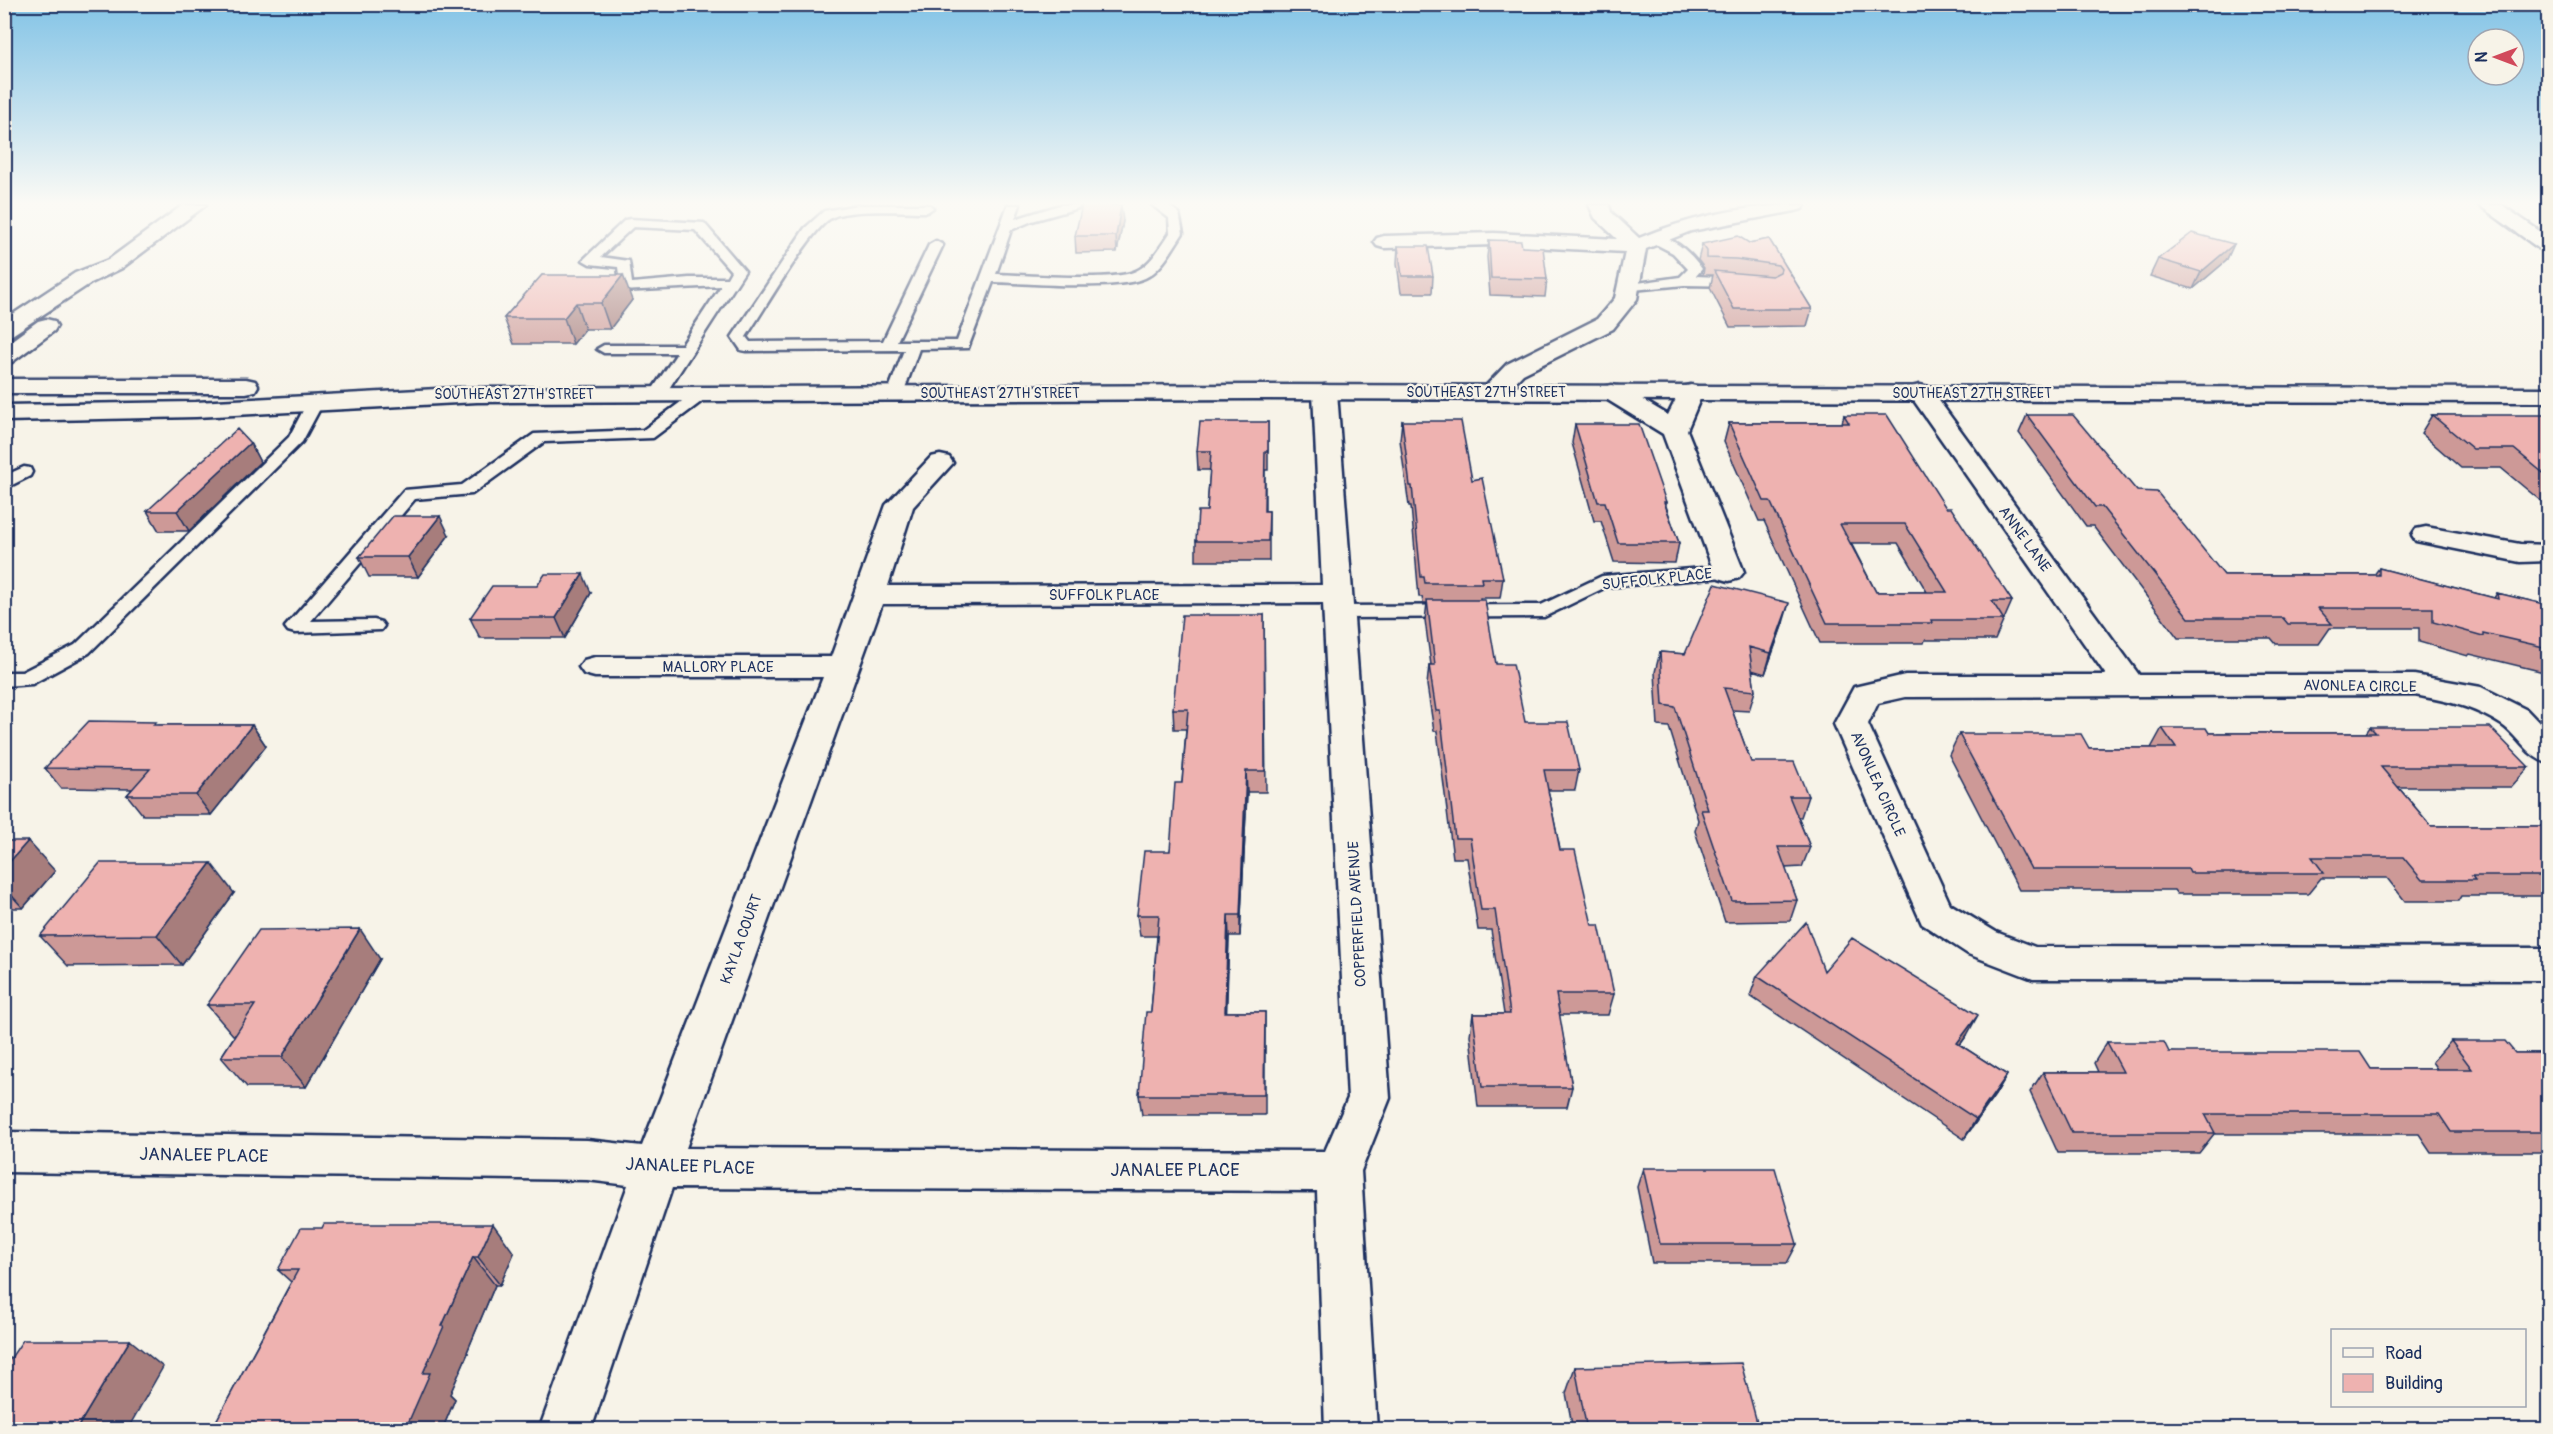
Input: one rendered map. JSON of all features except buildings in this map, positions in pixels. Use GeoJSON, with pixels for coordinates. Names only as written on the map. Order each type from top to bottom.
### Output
{"type":"FeatureCollection","features":[{"type":"Feature","properties":{"kind":"street"},"geometry":{"type":"LineString","coordinates":[[4,330],[83,278],[97,272]]}},
{"type":"Feature","properties":{"kind":"street"},"geometry":{"type":"LineString","coordinates":[[4,357],[110,279],[112,272]]}},
{"type":"Feature","properties":{"kind":"street"},"geometry":{"type":"LineString","coordinates":[[1492,392],[1515,369],[1605,324],[1626,300],[1634,272]]}},
{"type":"Feature","properties":{"kind":"street","name":"SOUTHEAST 27TH STREET"},"geometry":{"type":"LineString","coordinates":[[4,386],[345,386],[424,395]]}},
{"type":"Feature","properties":{"kind":"street","name":"COPPERFIELD AVENUE"},"geometry":{"type":"LineString","coordinates":[[1325,392],[1369,1098],[1339,1171],[1351,1430]]}},
{"type":"Feature","properties":{"kind":"street"},"geometry":{"type":"LineString","coordinates":[[1612,392],[1674,430],[1729,572]]}},
{"type":"Feature","properties":{"kind":"street"},"geometry":{"type":"LineString","coordinates":[[1674,430],[1690,392]]}},
{"type":"Feature","properties":{"kind":"street","name":"SOUTHEAST 27TH STREET"},"geometry":{"type":"LineString","coordinates":[[4,413],[128,413],[315,404],[424,395],[658,393],[1920,392],[2546,397]]}},
{"type":"Feature","properties":{"kind":"street","name":"ANNE LANE"},"geometry":{"type":"LineString","coordinates":[[1920,392],[2130,686]]}},
{"type":"Feature","properties":{"kind":"street","name":"KAYLA COURT"},"geometry":{"type":"LineString","coordinates":[[565,1430],[656,1168],[841,667],[870,595],[900,505],[940,463]]}},
{"type":"Feature","properties":{"kind":"street"},"geometry":{"type":"LineString","coordinates":[[2426,535],[2520,553],[2548,553]]}},
{"type":"Feature","properties":{"kind":"street","name":"SUFFOLK PLACE"},"geometry":{"type":"LineString","coordinates":[[870,595],[1339,603]]}},
{"type":"Feature","properties":{"kind":"street","name":"MALLORY PLACE"},"geometry":{"type":"LineString","coordinates":[[595,667],[841,667]]}},
{"type":"Feature","properties":{"kind":"street","name":"AVONLEA CIRCLE"},"geometry":{"type":"LineString","coordinates":[[2548,751],[2515,718],[2470,695],[2414,685],[1905,686],[1865,695],[1851,724],[1935,914],[1982,943],[2033,963],[2548,964]]}},
{"type":"Feature","properties":{"kind":"street","name":"JANALEE PLACE"},"geometry":{"type":"LineString","coordinates":[[4,1152],[576,1160],[656,1168],[1339,1171]]}},
{"type":"Feature","properties":{"kind":"lane"},"geometry":{"type":"LineString","coordinates":[[625,272],[626,288],[689,282],[731,282]]}},
{"type":"Feature","properties":{"kind":"lane"},"geometry":{"type":"LineString","coordinates":[[658,393],[737,272]]}},
{"type":"Feature","properties":{"kind":"lane"},"geometry":{"type":"LineString","coordinates":[[783,272],[739,337],[746,347],[963,345],[990,272]]}},
{"type":"Feature","properties":{"kind":"lane"},"geometry":{"type":"LineString","coordinates":[[888,345],[923,272]]}},
{"type":"Feature","properties":{"kind":"lane"},"geometry":{"type":"LineString","coordinates":[[988,278],[1115,279],[1139,276],[1144,272]]}},
{"type":"Feature","properties":{"kind":"lane"},"geometry":{"type":"LineString","coordinates":[[1685,280],[1692,272]]}},
{"type":"Feature","properties":{"kind":"lane"},"geometry":{"type":"LineString","coordinates":[[1628,288],[1668,280],[1708,280],[1757,285]]}},
{"type":"Feature","properties":{"kind":"lane"},"geometry":{"type":"LineString","coordinates":[[895,394],[913,345]]}},
{"type":"Feature","properties":{"kind":"lane"},"geometry":{"type":"LineString","coordinates":[[604,349],[687,349]]}},
{"type":"Feature","properties":{"kind":"lane"},"geometry":{"type":"LineString","coordinates":[[374,626],[295,627],[410,494],[466,490],[540,437],[647,435],[704,393]]}},
{"type":"Feature","properties":{"kind":"lane"},"geometry":{"type":"LineString","coordinates":[[4,680],[25,679],[82,649],[296,439],[315,404]]}},
{"type":"Feature","properties":{"kind":"lane"},"geometry":{"type":"LineString","coordinates":[[4,484],[24,472]]}},
{"type":"Feature","properties":{"kind":"lane","name":"SUFFOLK PLACE"},"geometry":{"type":"LineString","coordinates":[[1339,603],[1544,611],[1602,582],[1729,572]]}}]}
